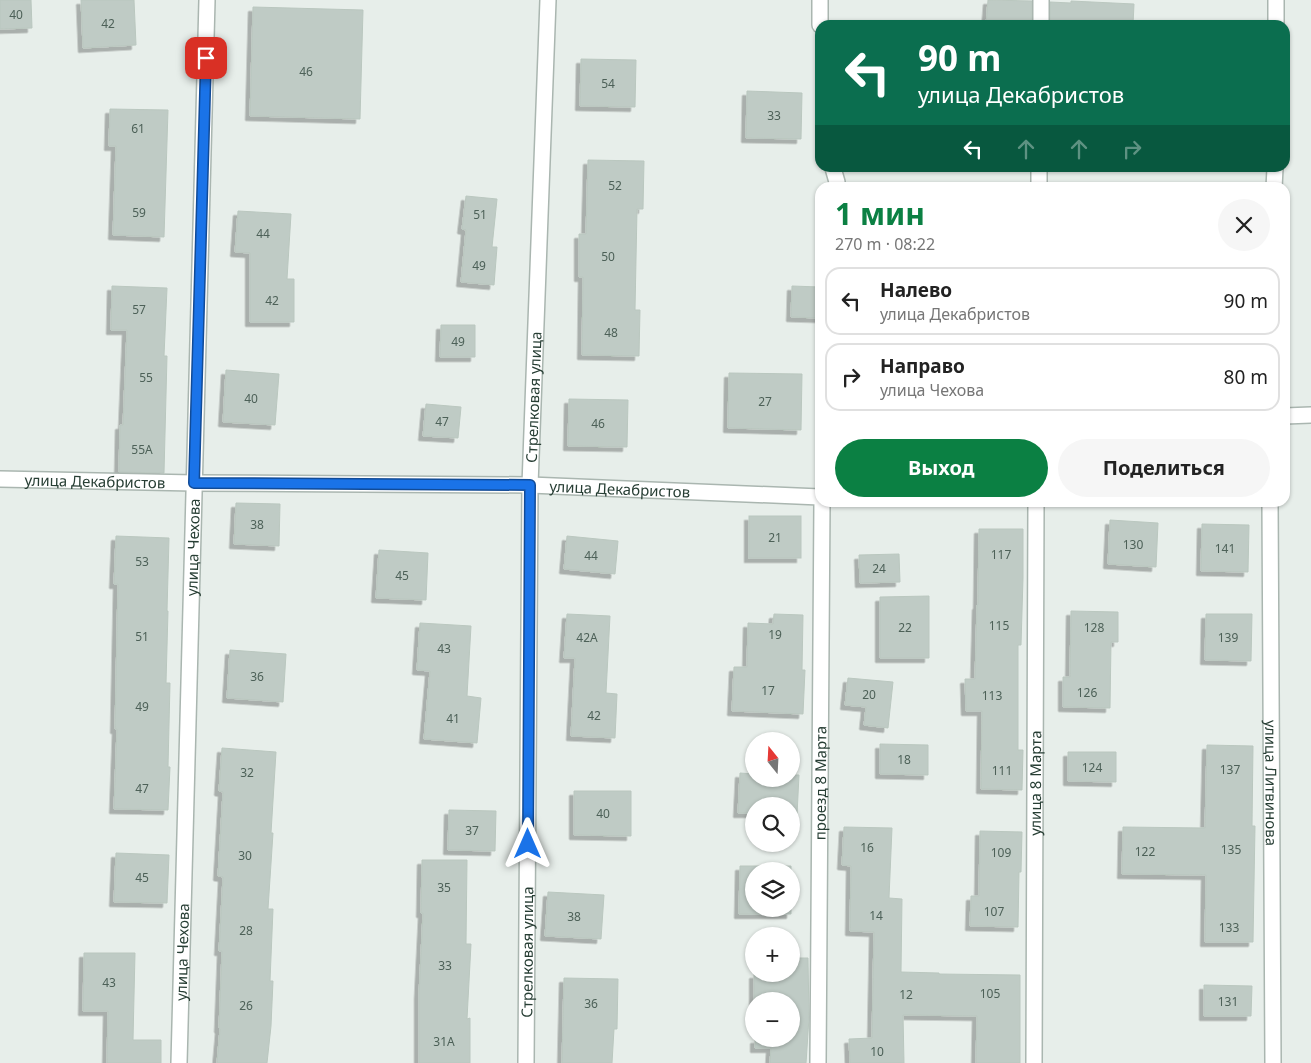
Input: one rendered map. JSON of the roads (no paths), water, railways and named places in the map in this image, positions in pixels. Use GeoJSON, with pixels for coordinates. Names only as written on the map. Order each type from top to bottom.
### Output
{"type":"FeatureCollection","features":[{"type":"Feature","properties":{"kind":"street","name":"улица Чехова"},"geometry":{"type":"LineString","coordinates":[[179,1063],[208,0]]}},
{"type":"Feature","properties":{"kind":"street","name":"Стрелковая улица"},"geometry":{"type":"LineString","coordinates":[[526,1063],[530,485],[548,0]]}},
{"type":"Feature","properties":{"kind":"street"},"geometry":{"type":"LineString","coordinates":[[820,0],[820,20]]}},
{"type":"Feature","properties":{"kind":"street"},"geometry":{"type":"LineString","coordinates":[[1041,0],[1041,20]]}},
{"type":"Feature","properties":{"kind":"street"},"geometry":{"type":"LineString","coordinates":[[1276,0],[1276,20]]}},
{"type":"Feature","properties":{"kind":"street"},"geometry":{"type":"LineString","coordinates":[[1290,416],[1311,415]]}},
{"type":"Feature","properties":{"kind":"street","name":"улица Декабристов"},"geometry":{"type":"LineString","coordinates":[[0,479],[194,483],[530,485],[815,497]]}},
{"type":"Feature","properties":{"kind":"street","name":"проезд 8 Марта"},"geometry":{"type":"LineString","coordinates":[[818,1063],[822,507]]}},
{"type":"Feature","properties":{"kind":"street","name":"улица 8 Марта"},"geometry":{"type":"LineString","coordinates":[[1034,1063],[1036,507]]}},
{"type":"Feature","properties":{"kind":"street","name":"улица Литвинова"},"geometry":{"type":"LineString","coordinates":[[1270,507],[1273,1063]]}}]}
